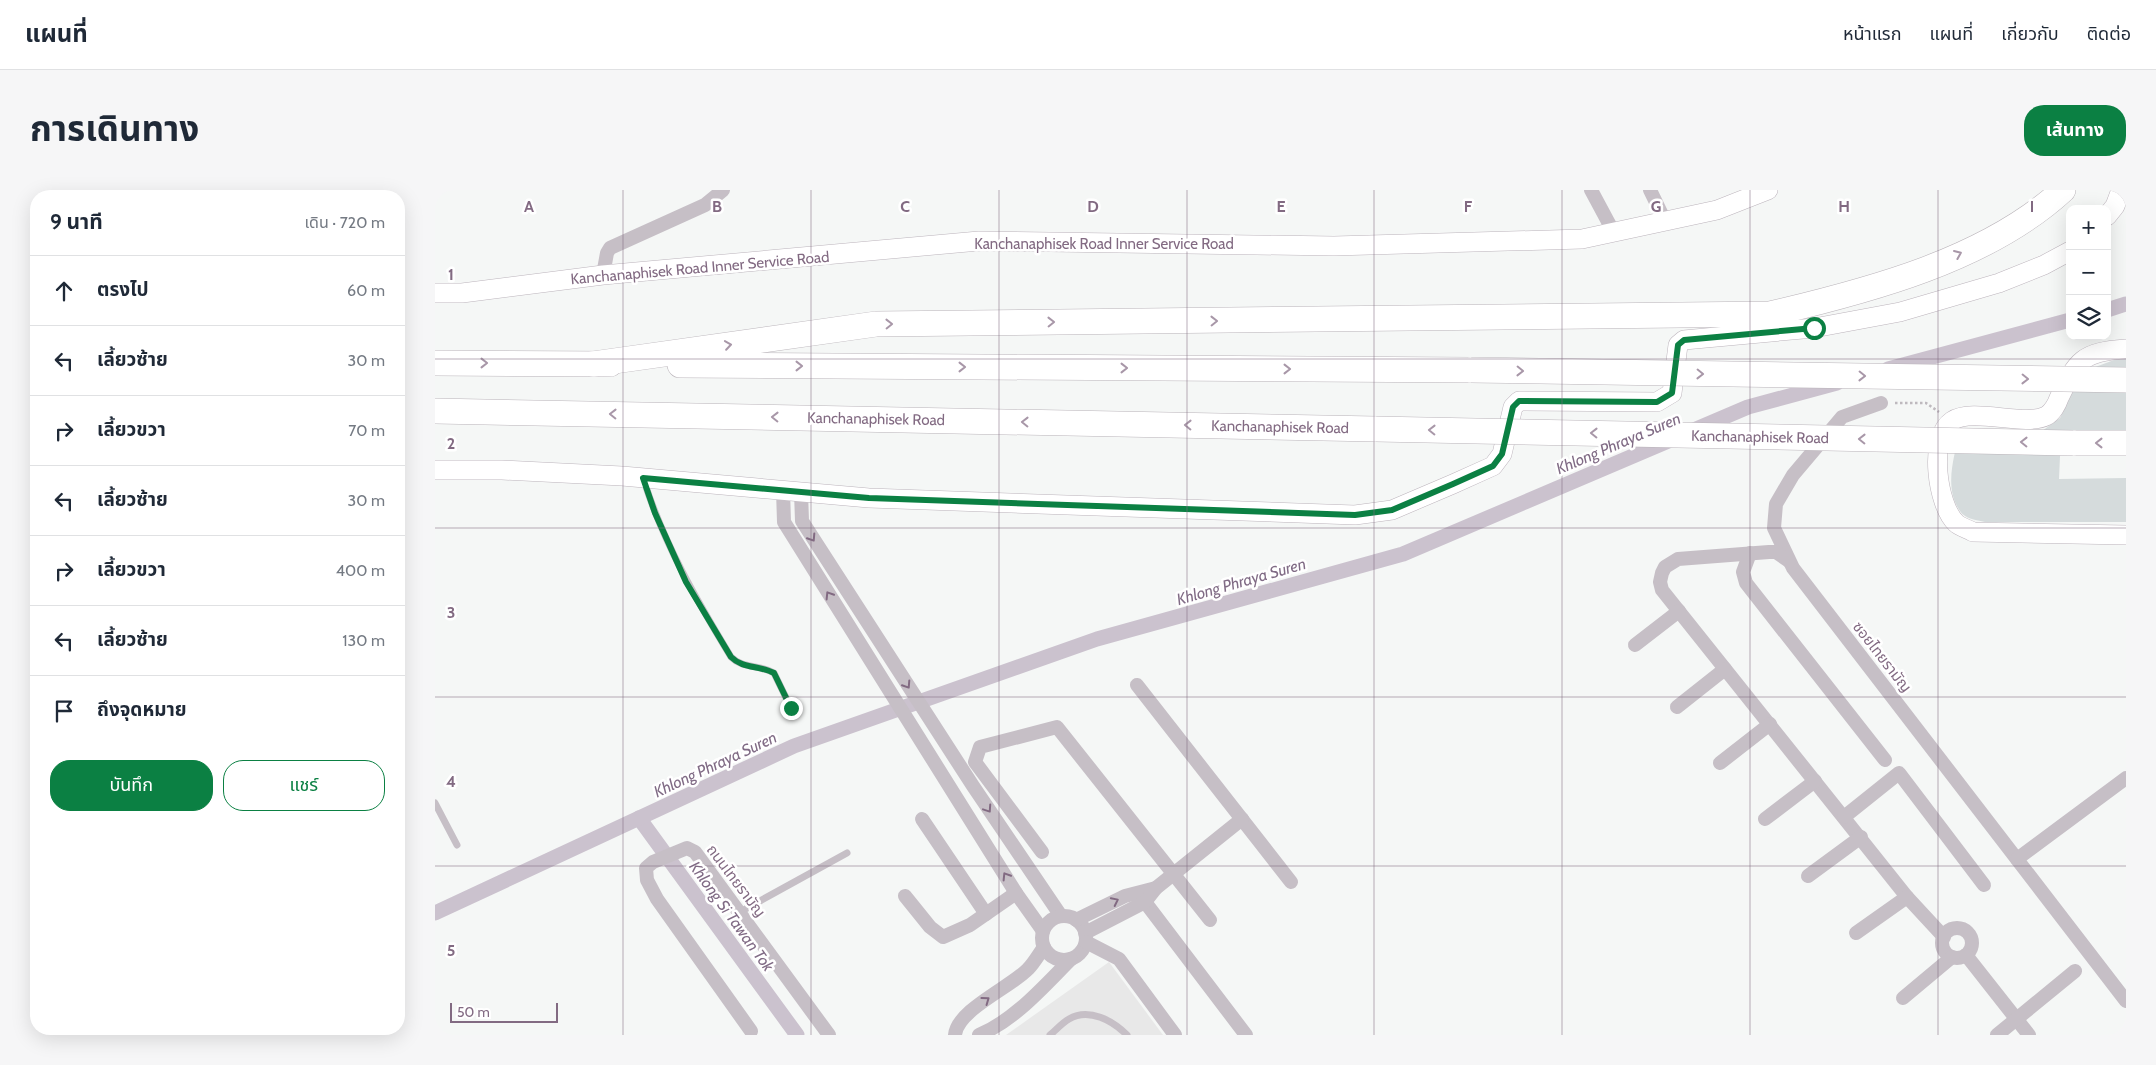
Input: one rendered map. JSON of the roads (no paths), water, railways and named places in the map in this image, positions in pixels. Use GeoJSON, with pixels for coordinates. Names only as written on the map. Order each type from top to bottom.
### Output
{"type":"FeatureCollection","features":[{"type":"Feature","properties":{"kind":"highway"},"geometry":{"type":"LineString","coordinates":[[593,364],[876,324],[1770,314],[1841,298],[1914,273],[1988,242],[2045,206],[2063,190]]}},
{"type":"Feature","properties":{"kind":"highway"},"geometry":{"type":"LineString","coordinates":[[435,363],[1471,370],[2126,380]]}},
{"type":"Feature","properties":{"kind":"highway","name":"Kanchanaphisek Road"},"geometry":{"type":"LineString","coordinates":[[435,411],[2126,443]]}},
{"type":"Feature","properties":{"kind":"main road","name":"Kanchanaphisek Road Inner Service Road"},"geometry":{"type":"LineString","coordinates":[[435,293],[462,293],[603,275],[979,242],[1333,246],[1582,239],[1717,210],[1767,190]]}},
{"type":"Feature","properties":{"kind":"main road"},"geometry":{"type":"LineString","coordinates":[[435,470],[502,470],[643,478],[869,498],[1355,515],[1392,510],[1493,466],[1502,454],[1513,407],[1519,401],[1657,402],[1672,393],[1678,345],[1684,340],[1814,328],[1900,312],[1999,283],[2044,265],[2066,252]]}},
{"type":"Feature","properties":{"kind":"main road"},"geometry":{"type":"LineString","coordinates":[[2124,537],[1973,532],[1956,523],[1943,501],[1937,469],[1937,453],[1951,421],[1962,417],[2031,419],[2046,416],[2055,407],[2072,371],[2082,360],[2099,353],[2126,349]]}},
{"type":"Feature","properties":{"kind":"street"},"geometry":{"type":"LineString","coordinates":[[603,275],[607,253],[610,248],[705,205],[723,190]]}},
{"type":"Feature","properties":{"kind":"street"},"geometry":{"type":"LineString","coordinates":[[1591,190],[1613,231]]}},
{"type":"Feature","properties":{"kind":"street"},"geometry":{"type":"LineString","coordinates":[[1650,190],[1665,221]]}},
{"type":"Feature","properties":{"kind":"street","name":"ซอยไทยรามัญ"},"geometry":{"type":"LineString","coordinates":[[1881,403],[1842,417],[1793,475],[1776,504],[1774,528],[1789,561],[2126,1001]]}},
{"type":"Feature","properties":{"kind":"street"},"geometry":{"type":"LineString","coordinates":[[792,491],[801,521],[961,768],[1061,916]]}},
{"type":"Feature","properties":{"kind":"street"},"geometry":{"type":"LineString","coordinates":[[792,491],[785,522],[864,651],[1043,931],[1044,947],[1047,952],[1058,960],[1071,959]]}},
{"type":"Feature","properties":{"kind":"street"},"geometry":{"type":"LineString","coordinates":[[1789,561],[1776,552],[1678,559],[1665,567],[1660,582],[1662,590],[1907,897],[1944,936]]}},
{"type":"Feature","properties":{"kind":"street"},"geometry":{"type":"LineString","coordinates":[[1750,553],[1743,572],[1747,583],[1885,760]]}},
{"type":"Feature","properties":{"kind":"street"},"geometry":{"type":"LineString","coordinates":[[1635,645],[1679,611]]}},
{"type":"Feature","properties":{"kind":"street"},"geometry":{"type":"LineString","coordinates":[[848,625],[863,617]]}},
{"type":"Feature","properties":{"kind":"street"},"geometry":{"type":"LineString","coordinates":[[1677,707],[1725,669]]}},
{"type":"Feature","properties":{"kind":"street"},"geometry":{"type":"LineString","coordinates":[[1137,686],[1291,882]]}},
{"type":"Feature","properties":{"kind":"street"},"geometry":{"type":"LineString","coordinates":[[1720,763],[1770,724]]}},
{"type":"Feature","properties":{"kind":"street"},"geometry":{"type":"LineString","coordinates":[[1042,852],[975,762],[980,747],[1057,727],[1210,920]]}},
{"type":"Feature","properties":{"kind":"street"},"geometry":{"type":"LineString","coordinates":[[1844,817],[1899,773],[1984,885]]}},
{"type":"Feature","properties":{"kind":"street"},"geometry":{"type":"LineString","coordinates":[[2017,859],[2126,778]]}},
{"type":"Feature","properties":{"kind":"street"},"geometry":{"type":"LineString","coordinates":[[1765,819],[1815,781]]}},
{"type":"Feature","properties":{"kind":"street"},"geometry":{"type":"LineString","coordinates":[[956,796],[973,786]]}},
{"type":"Feature","properties":{"kind":"street"},"geometry":{"type":"LineString","coordinates":[[922,819],[986,914]]}},
{"type":"Feature","properties":{"kind":"street"},"geometry":{"type":"LineString","coordinates":[[979,1035],[1006,1018],[1071,959],[1081,953],[1085,937],[1145,902],[1157,888],[1242,819]]}},
{"type":"Feature","properties":{"kind":"street"},"geometry":{"type":"LineString","coordinates":[[1808,876],[1861,837]]}},
{"type":"Feature","properties":{"kind":"street","name":"ถนนไทยรามัญ"},"geometry":{"type":"LineString","coordinates":[[751,1031],[657,899],[647,880],[646,868],[653,862],[687,848],[695,852],[829,1035]]}},
{"type":"Feature","properties":{"kind":"street"},"geometry":{"type":"LineString","coordinates":[[1043,931],[1050,921],[1061,916],[1076,920],[1125,896],[1157,888]]}},
{"type":"Feature","properties":{"kind":"street"},"geometry":{"type":"LineString","coordinates":[[905,896],[930,927],[943,937],[953,934],[1017,893]]}},
{"type":"Feature","properties":{"kind":"street"},"geometry":{"type":"LineString","coordinates":[[1855,933],[1907,897]]}},
{"type":"Feature","properties":{"kind":"street"},"geometry":{"type":"LineString","coordinates":[[1145,902],[1241,1033]]}},
{"type":"Feature","properties":{"kind":"street"},"geometry":{"type":"LineString","coordinates":[[1076,920],[1085,937],[1119,958],[1175,1035]]}},
{"type":"Feature","properties":{"kind":"street"},"geometry":{"type":"LineString","coordinates":[[1903,998],[1959,956],[1970,951],[1971,937],[1965,930],[1960,928],[1951,929],[1944,936],[1943,946],[1948,954],[1959,956],[2029,1035]]}},
{"type":"Feature","properties":{"kind":"street"},"geometry":{"type":"LineString","coordinates":[[955,1035],[956,1028],[967,1014],[1029,969],[1044,947]]}},
{"type":"Feature","properties":{"kind":"street"},"geometry":{"type":"LineString","coordinates":[[1997,1035],[2075,971]]}},
{"type":"Feature","properties":{"kind":"lane"},"geometry":{"type":"LineString","coordinates":[[643,478],[655,513],[686,582],[731,657],[738,664],[757,666],[774,673],[791,708]]}},
{"type":"Feature","properties":{"kind":"lane"},"geometry":{"type":"LineString","coordinates":[[435,803],[457,845]]}},
{"type":"Feature","properties":{"kind":"lane"},"geometry":{"type":"LineString","coordinates":[[740,912],[847,853]]}},
{"type":"Feature","properties":{"kind":"lane"},"geometry":{"type":"LineString","coordinates":[[1050,1035],[1070,1018],[1083,1014],[1115,1023],[1127,1035]]}},
{"type":"Feature","properties":{"kind":"waterway","name":"Khlong Phraya Suren"},"geometry":{"type":"LineString","coordinates":[[2111,309],[2126,304]]}},
{"type":"Feature","properties":{"kind":"waterway","name":"Khlong Phraya Suren"},"geometry":{"type":"LineString","coordinates":[[1888,369],[2066,321]]}},
{"type":"Feature","properties":{"kind":"waterway","name":"Khlong Phraya Suren"},"geometry":{"type":"LineString","coordinates":[[435,913],[794,746],[1097,639],[1403,554],[1748,407],[1837,383]]}},
{"type":"Feature","properties":{"kind":"waterway","name":"Khlong Si Tawan Tok"},"geometry":{"type":"LineString","coordinates":[[639,818],[797,1035]]}}]}
